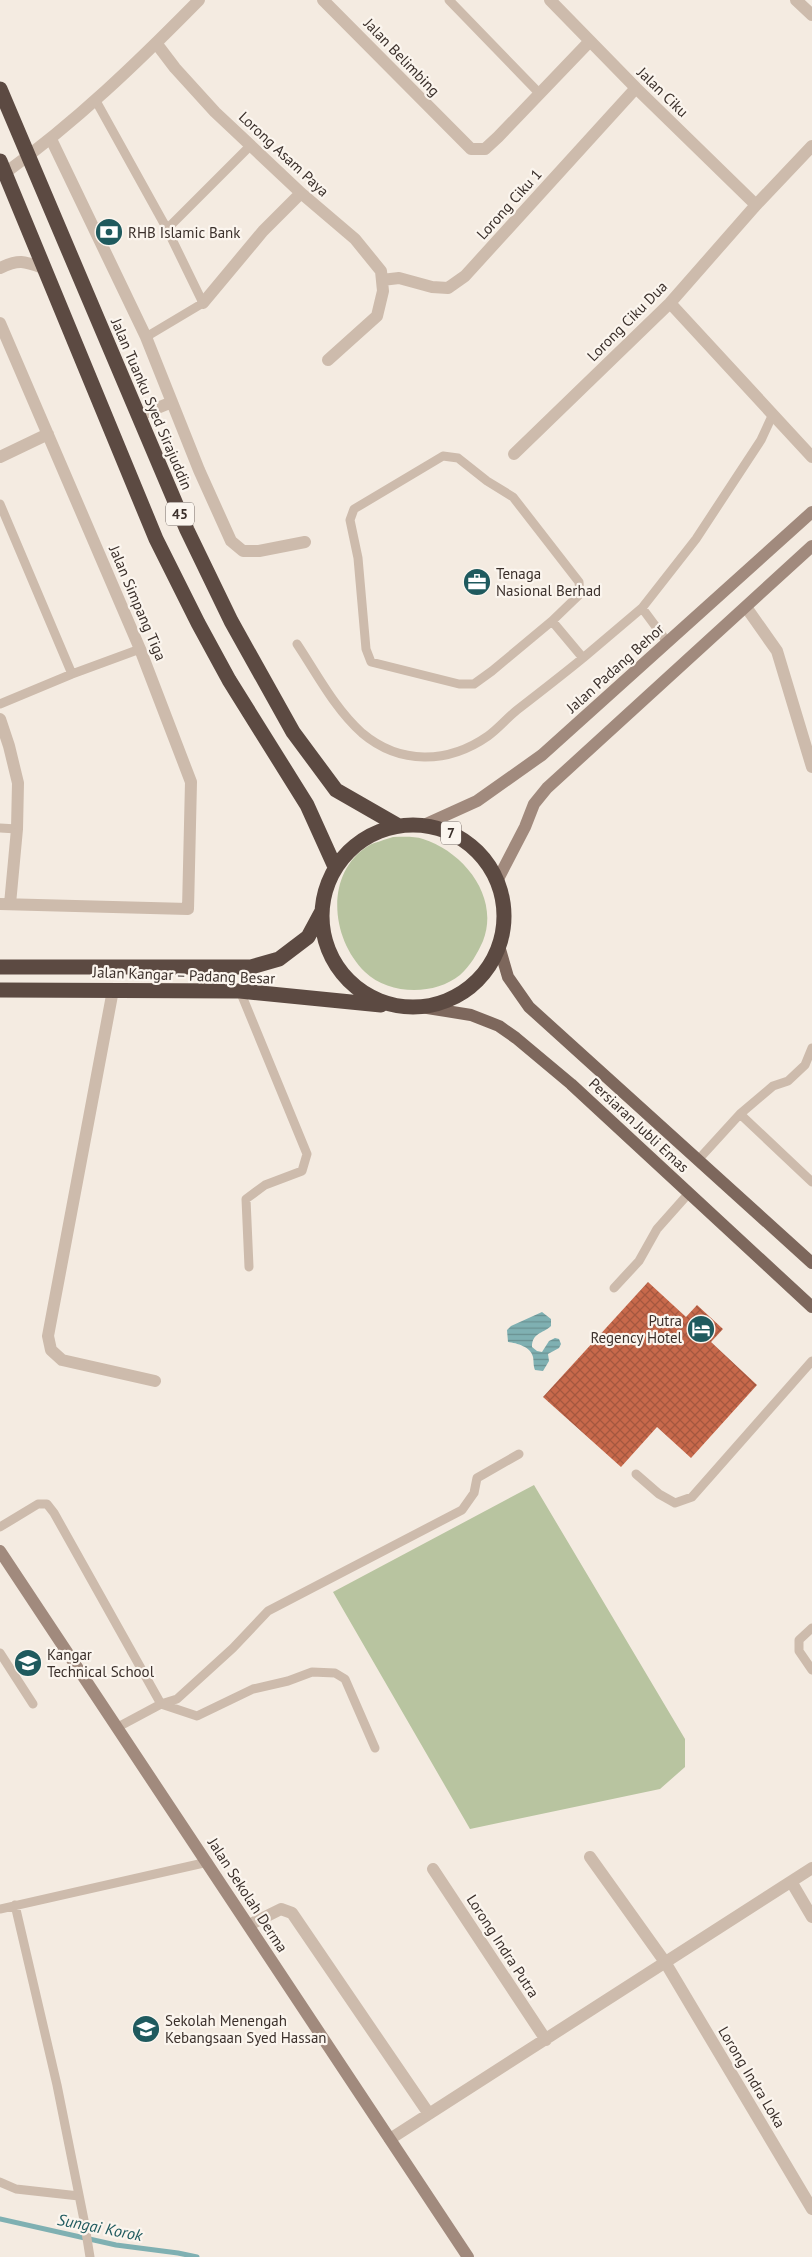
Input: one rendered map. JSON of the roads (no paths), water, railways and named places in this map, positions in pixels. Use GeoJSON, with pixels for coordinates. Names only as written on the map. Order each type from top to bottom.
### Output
{"type":"FeatureCollection","features":[{"type":"Feature","properties":{"kind":"highway","name":"Jalan Tuanku Syed Sirajuddin"},"geometry":{"type":"LineString","coordinates":[[0,89],[187,530],[231,621],[294,732],[336,790],[397,825]]}},
{"type":"Feature","properties":{"kind":"highway","name":"45"},"geometry":{"type":"LineString","coordinates":[[3,167],[156,539],[229,680],[307,805],[335,867]]}},
{"type":"Feature","properties":{"kind":"highway","name":"7"},"geometry":{"type":"LineString","coordinates":[[397,825],[424,825],[447,831],[468,843],[480,854],[497,881],[504,906],[504,920],[499,946],[492,962],[469,989],[446,1001],[421,1008],[397,1007],[374,999],[354,986],[338,968],[327,947],[322,924],[322,909],[324,894],[335,867],[347,852],[362,839],[378,830],[397,825]]}},
{"type":"Feature","properties":{"kind":"highway","name":"Jalan Kangar – Padang Besar"},"geometry":{"type":"LineString","coordinates":[[0,967],[251,968],[279,959],[308,937],[322,909]]}},
{"type":"Feature","properties":{"kind":"highway","name":"Jalan Kangar – Padang Besar"},"geometry":{"type":"LineString","coordinates":[[0,990],[240,991],[397,1007]]}},
{"type":"Feature","properties":{"kind":"main road","name":"Jalan Padang Behor"},"geometry":{"type":"LineString","coordinates":[[424,825],[477,801],[542,755],[812,512]]}},
{"type":"Feature","properties":{"kind":"main road"},"geometry":{"type":"LineString","coordinates":[[497,881],[525,827],[534,804],[547,788],[812,546]]}},
{"type":"Feature","properties":{"kind":"main road","name":"Persiaran Jubli Emas"},"geometry":{"type":"LineString","coordinates":[[499,946],[508,977],[529,1006],[812,1263]]}},
{"type":"Feature","properties":{"kind":"main road","name":"Persiaran Jubli Emas"},"geometry":{"type":"LineString","coordinates":[[421,1008],[472,1015],[505,1030],[541,1058],[812,1306]]}},
{"type":"Feature","properties":{"kind":"main road","name":"Jalan Sekolah Derma"},"geometry":{"type":"LineString","coordinates":[[0,1551],[208,1862],[468,2257]]}},
{"type":"Feature","properties":{"kind":"street"},"geometry":{"type":"LineString","coordinates":[[3,167],[28,157],[51,139],[96,100],[199,0]]}},
{"type":"Feature","properties":{"kind":"street","name":"Jalan Belimbing"},"geometry":{"type":"LineString","coordinates":[[323,0],[457,138],[471,150],[485,149],[590,40]]}},
{"type":"Feature","properties":{"kind":"street","name":"Jalan Ciku"},"geometry":{"type":"LineString","coordinates":[[550,0],[636,88],[756,205]]}},
{"type":"Feature","properties":{"kind":"street"},"geometry":{"type":"LineString","coordinates":[[796,0],[812,15]]}},
{"type":"Feature","properties":{"kind":"street","name":"Lorong Asam Paya"},"geometry":{"type":"LineString","coordinates":[[156,43],[195,90],[250,146],[355,239],[380,270],[383,285]]}},
{"type":"Feature","properties":{"kind":"street","name":"Lorong Ciku 1"},"geometry":{"type":"LineString","coordinates":[[383,285],[399,278],[432,287],[448,288],[465,276],[636,88]]}},
{"type":"Feature","properties":{"kind":"street"},"geometry":{"type":"LineString","coordinates":[[51,139],[146,336],[231,541],[243,551],[259,551],[305,542]]}},
{"type":"Feature","properties":{"kind":"street","name":"Lorong Ciku Dua"},"geometry":{"type":"LineString","coordinates":[[514,454],[670,303],[756,205],[812,146]]}},
{"type":"Feature","properties":{"kind":"street"},"geometry":{"type":"LineString","coordinates":[[203,303],[262,231],[301,193]]}},
{"type":"Feature","properties":{"kind":"street"},"geometry":{"type":"LineString","coordinates":[[0,268],[12,262],[23,261],[43,268]]}},
{"type":"Feature","properties":{"kind":"street"},"geometry":{"type":"LineString","coordinates":[[328,360],[377,316],[383,285]]}},
{"type":"Feature","properties":{"kind":"street"},"geometry":{"type":"LineString","coordinates":[[670,303],[812,457]]}},
{"type":"Feature","properties":{"kind":"street","name":"Jalan Simpang Tiga"},"geometry":{"type":"LineString","coordinates":[[0,323],[140,649],[191,782],[188,909],[5,904]]}},
{"type":"Feature","properties":{"kind":"street"},"geometry":{"type":"LineString","coordinates":[[138,416],[172,402]]}},
{"type":"Feature","properties":{"kind":"street"},"geometry":{"type":"LineString","coordinates":[[0,457],[48,434]]}},
{"type":"Feature","properties":{"kind":"street"},"geometry":{"type":"LineString","coordinates":[[746,607],[778,651],[812,767]]}},
{"type":"Feature","properties":{"kind":"street"},"geometry":{"type":"LineString","coordinates":[[0,719],[5,746],[18,783],[17,829],[5,904]]}},
{"type":"Feature","properties":{"kind":"street"},"geometry":{"type":"LineString","coordinates":[[112,990],[48,1336],[51,1350],[62,1360],[155,1381]]}},
{"type":"Feature","properties":{"kind":"street","name":"Lorong Indra Loka"},"geometry":{"type":"LineString","coordinates":[[590,1857],[665,1962],[812,2209]]}},
{"type":"Feature","properties":{"kind":"street"},"geometry":{"type":"LineString","coordinates":[[390,2139],[665,1962],[792,1883],[812,1868]]}},
{"type":"Feature","properties":{"kind":"street","name":"Lorong Indra Putra"},"geometry":{"type":"LineString","coordinates":[[433,1869],[546,2040]]}},
{"type":"Feature","properties":{"kind":"street"},"geometry":{"type":"LineString","coordinates":[[792,1883],[812,1918]]}},
{"type":"Feature","properties":{"kind":"street"},"geometry":{"type":"LineString","coordinates":[[249,1925],[281,1909],[292,1913],[429,2114]]}},
{"type":"Feature","properties":{"kind":"lane"},"geometry":{"type":"LineString","coordinates":[[449,0],[540,94]]}},
{"type":"Feature","properties":{"kind":"lane"},"geometry":{"type":"LineString","coordinates":[[96,100],[167,229],[203,303],[146,336]]}},
{"type":"Feature","properties":{"kind":"lane"},"geometry":{"type":"LineString","coordinates":[[167,229],[250,146]]}},
{"type":"Feature","properties":{"kind":"lane"},"geometry":{"type":"LineString","coordinates":[[297,644],[344,713],[362,733],[380,745],[404,756],[421,758],[445,755],[470,746],[489,735],[642,608],[696,539],[761,440],[773,414]]}},
{"type":"Feature","properties":{"kind":"lane"},"geometry":{"type":"LineString","coordinates":[[443,456],[458,458],[487,481],[513,497],[579,582],[580,594],[552,621],[474,684],[459,684],[371,662],[366,649],[358,558],[350,520],[354,509],[433,460],[443,456]]}},
{"type":"Feature","properties":{"kind":"lane"},"geometry":{"type":"LineString","coordinates":[[0,504],[72,674]]}},
{"type":"Feature","properties":{"kind":"lane"},"geometry":{"type":"LineString","coordinates":[[642,608],[668,643]]}},
{"type":"Feature","properties":{"kind":"lane"},"geometry":{"type":"LineString","coordinates":[[552,621],[583,658]]}},
{"type":"Feature","properties":{"kind":"lane"},"geometry":{"type":"LineString","coordinates":[[0,704],[72,674],[140,649]]}},
{"type":"Feature","properties":{"kind":"lane"},"geometry":{"type":"LineString","coordinates":[[0,828],[17,829]]}},
{"type":"Feature","properties":{"kind":"lane"},"geometry":{"type":"LineString","coordinates":[[240,991],[307,1154],[302,1171],[265,1185],[246,1200],[249,1267]]}},
{"type":"Feature","properties":{"kind":"lane"},"geometry":{"type":"LineString","coordinates":[[698,1160],[740,1114],[773,1086],[788,1081],[805,1065],[812,1048]]}},
{"type":"Feature","properties":{"kind":"lane"},"geometry":{"type":"LineString","coordinates":[[740,1114],[812,1182]]}},
{"type":"Feature","properties":{"kind":"lane"},"geometry":{"type":"LineString","coordinates":[[614,1288],[639,1261],[657,1229],[690,1193]]}},
{"type":"Feature","properties":{"kind":"lane"},"geometry":{"type":"LineString","coordinates":[[636,1474],[659,1494],[675,1503],[692,1497],[812,1361]]}},
{"type":"Feature","properties":{"kind":"lane"},"geometry":{"type":"LineString","coordinates":[[118,1727],[161,1704],[177,1699],[233,1648],[268,1611],[462,1510],[474,1493],[477,1478],[519,1454]]}},
{"type":"Feature","properties":{"kind":"lane"},"geometry":{"type":"LineString","coordinates":[[0,1527],[38,1504],[47,1504],[54,1513],[161,1704],[197,1716],[253,1689],[288,1681],[312,1672],[335,1673],[345,1679],[375,1748]]}},
{"type":"Feature","properties":{"kind":"lane"},"geometry":{"type":"LineString","coordinates":[[812,1628],[799,1640],[799,1651],[812,1670]]}},
{"type":"Feature","properties":{"kind":"lane"},"geometry":{"type":"LineString","coordinates":[[0,1652],[33,1704]]}},
{"type":"Feature","properties":{"kind":"lane"},"geometry":{"type":"LineString","coordinates":[[0,1909],[208,1862]]}},
{"type":"Feature","properties":{"kind":"lane"},"geometry":{"type":"LineString","coordinates":[[15,1905],[57,2084],[89,2254]]}},
{"type":"Feature","properties":{"kind":"lane"},"geometry":{"type":"LineString","coordinates":[[0,2182],[16,2189],[79,2196]]}},
{"type":"Feature","properties":{"kind":"water"},"geometry":{"type":"Polygon","coordinates":[[[542,1312],[551,1319],[551,1326],[536,1336],[532,1342],[532,1347],[542,1352],[549,1341],[555,1338],[559,1339],[561,1344],[559,1348],[548,1354],[549,1361],[543,1371],[535,1370],[532,1354],[527,1348],[508,1342],[507,1330],[511,1326],[542,1312]]]}},
{"type":"Feature","properties":{"kind":"waterway","name":"Sungai Korok"},"geometry":{"type":"LineString","coordinates":[[0,2219],[116,2245],[197,2257]]}},
{"type":"Feature","properties":{"kind":"place","name":"RHB Islamic Bank"},"geometry":{"type":"Point","coordinates":[109,232]}},
{"type":"Feature","properties":{"kind":"place","name":"Tenaga Nasional Berhad"},"geometry":{"type":"Point","coordinates":[477,582]}},
{"type":"Feature","properties":{"kind":"place","name":"Putra Regency Hotel"},"geometry":{"type":"Point","coordinates":[701,1329]}},
{"type":"Feature","properties":{"kind":"place","name":"Kangar Technical School"},"geometry":{"type":"Point","coordinates":[28,1663]}},
{"type":"Feature","properties":{"kind":"place","name":"Sekolah Menengah Kebangsaan Syed Hassan"},"geometry":{"type":"Point","coordinates":[146,2029]}}]}
